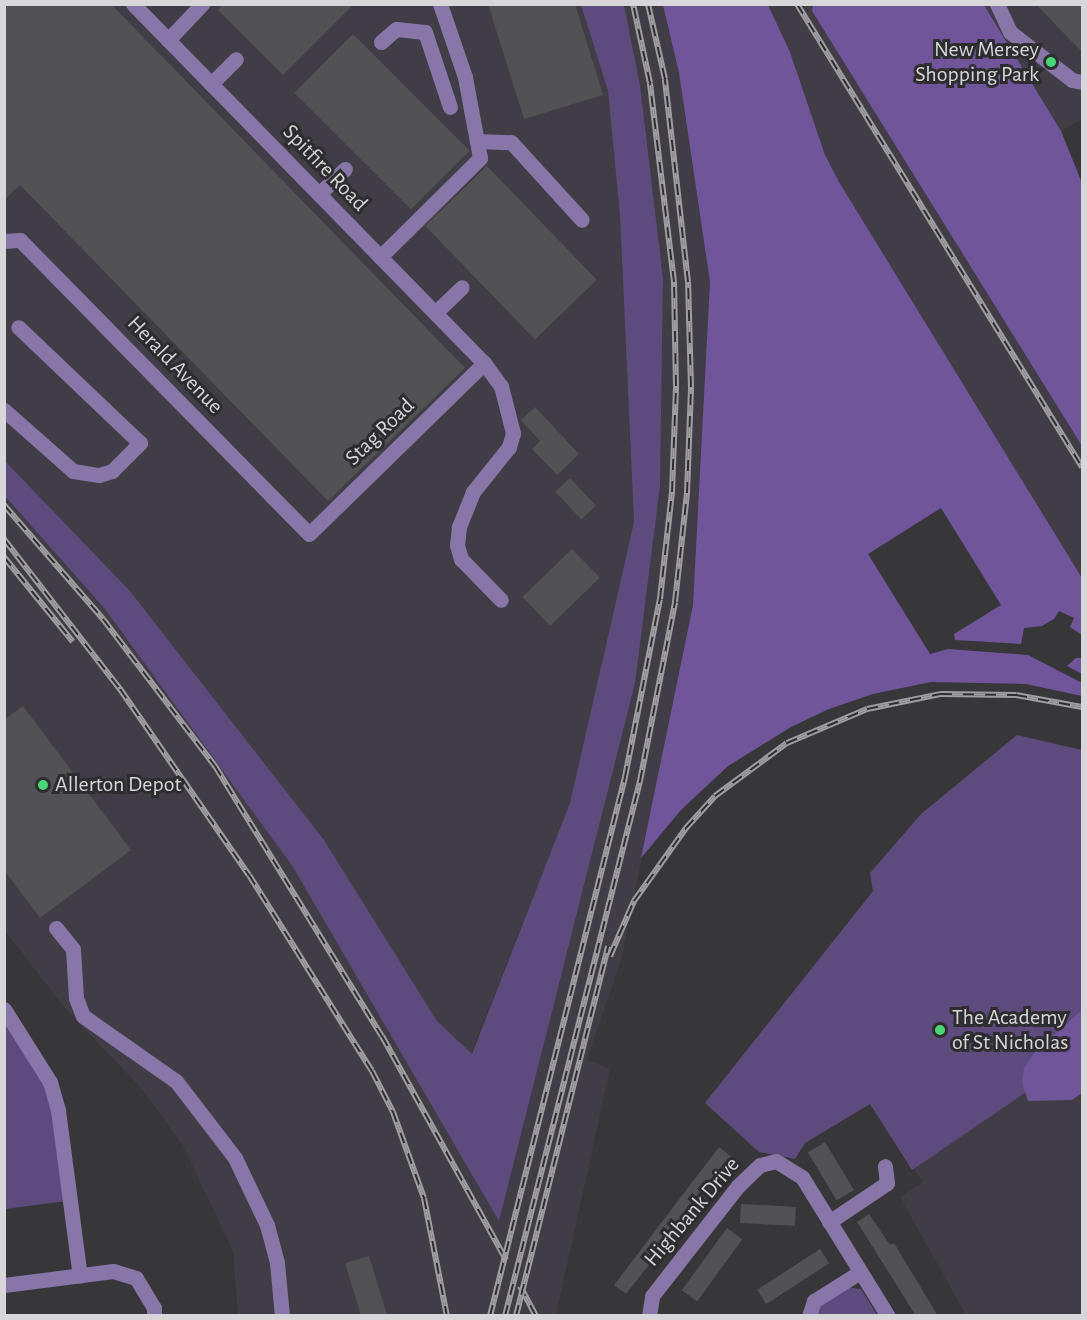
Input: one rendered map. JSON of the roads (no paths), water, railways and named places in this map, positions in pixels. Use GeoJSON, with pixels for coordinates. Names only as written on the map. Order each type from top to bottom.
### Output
{"type":"FeatureCollection","features":[{"type":"Feature","properties":{"kind":"street","name":"Spitfire Road"},"geometry":{"type":"LineString","coordinates":[[133,4],[484,363],[501,386],[513,433],[510,447],[473,492],[459,527],[457,545],[462,559],[501,600]]}},
{"type":"Feature","properties":{"kind":"street"},"geometry":{"type":"LineString","coordinates":[[168,40],[202,4]]}},
{"type":"Feature","properties":{"kind":"street"},"geometry":{"type":"LineString","coordinates":[[380,256],[480,158],[458,57],[440,4]]}},
{"type":"Feature","properties":{"kind":"street"},"geometry":{"type":"LineString","coordinates":[[997,4],[1010,32],[1072,80],[1083,82]]}},
{"type":"Feature","properties":{"kind":"street"},"geometry":{"type":"LineString","coordinates":[[381,42],[396,29],[425,32],[450,107]]}},
{"type":"Feature","properties":{"kind":"street"},"geometry":{"type":"LineString","coordinates":[[436,65],[458,57]]}},
{"type":"Feature","properties":{"kind":"street"},"geometry":{"type":"LineString","coordinates":[[211,84],[236,58]]}},
{"type":"Feature","properties":{"kind":"street"},"geometry":{"type":"LineString","coordinates":[[477,141],[511,142],[582,220]]}},
{"type":"Feature","properties":{"kind":"street"},"geometry":{"type":"LineString","coordinates":[[319,194],[345,169]]}},
{"type":"Feature","properties":{"kind":"street","name":"Herald Avenue"},"geometry":{"type":"LineString","coordinates":[[4,241],[20,240],[309,534]]}},
{"type":"Feature","properties":{"kind":"street"},"geometry":{"type":"LineString","coordinates":[[435,313],[462,287]]}},
{"type":"Feature","properties":{"kind":"street"},"geometry":{"type":"LineString","coordinates":[[4,410],[73,471],[99,474],[112,471],[140,442],[18,327]]}},
{"type":"Feature","properties":{"kind":"street","name":"Stag Road"},"geometry":{"type":"LineString","coordinates":[[309,534],[484,363]]}},
{"type":"Feature","properties":{"kind":"street"},"geometry":{"type":"LineString","coordinates":[[56,928],[73,949],[76,998],[89,1024],[123,1042],[176,1081],[235,1158],[267,1225],[277,1263],[282,1316]]}},
{"type":"Feature","properties":{"kind":"street"},"geometry":{"type":"LineString","coordinates":[[4,1009],[50,1082],[58,1110],[80,1276]]}},
{"type":"Feature","properties":{"kind":"street","name":"Highbank Drive"},"geometry":{"type":"LineString","coordinates":[[649,1316],[652,1296],[738,1186],[760,1165],[776,1161],[802,1177],[888,1316]]}},
{"type":"Feature","properties":{"kind":"street"},"geometry":{"type":"LineString","coordinates":[[829,1222],[887,1183],[885,1166]]}},
{"type":"Feature","properties":{"kind":"street"},"geometry":{"type":"LineString","coordinates":[[4,1285],[113,1270],[136,1278],[154,1308],[154,1316]]}},
{"type":"Feature","properties":{"kind":"street"},"geometry":{"type":"LineString","coordinates":[[809,1316],[814,1301],[860,1272]]}},
{"type":"Feature","properties":{"kind":"railway"},"geometry":{"type":"LineString","coordinates":[[490,1316],[625,777],[660,599],[672,492],[676,386],[674,282],[650,83],[633,4]]}},
{"type":"Feature","properties":{"kind":"railway"},"geometry":{"type":"LineString","coordinates":[[505,1316],[640,781],[675,602],[687,493],[691,387],[688,282],[665,79],[648,4]]}},
{"type":"Feature","properties":{"kind":"railway"},"geometry":{"type":"LineString","coordinates":[[797,4],[1082,467]]}},
{"type":"Feature","properties":{"kind":"railway"},"geometry":{"type":"LineString","coordinates":[[4,505],[103,619],[215,766],[382,1036],[506,1260]]}},
{"type":"Feature","properties":{"kind":"railway"},"geometry":{"type":"LineString","coordinates":[[4,539],[120,689],[249,875],[372,1071],[393,1112],[424,1198],[447,1316]]}},
{"type":"Feature","properties":{"kind":"railway"},"geometry":{"type":"LineString","coordinates":[[4,557],[73,642]]}},
{"type":"Feature","properties":{"kind":"railway"},"geometry":{"type":"LineString","coordinates":[[610,956],[634,901],[686,828],[715,796],[787,743],[867,709],[941,694],[1016,695],[1082,707]]}},
{"type":"Feature","properties":{"kind":"railway"},"geometry":{"type":"LineString","coordinates":[[516,1316],[608,946]]}},
{"type":"Feature","properties":{"kind":"railway"},"geometry":{"type":"LineString","coordinates":[[520,1286],[536,1316]]}},
{"type":"Feature","properties":{"kind":"place","name":"New Mersey Shopping Park"},"geometry":{"type":"Point","coordinates":[1051,62]}},
{"type":"Feature","properties":{"kind":"place","name":"Allerton Depot"},"geometry":{"type":"Point","coordinates":[43,785]}},
{"type":"Feature","properties":{"kind":"place","name":"The Academy of St Nicholas"},"geometry":{"type":"Point","coordinates":[940,1030]}}]}
